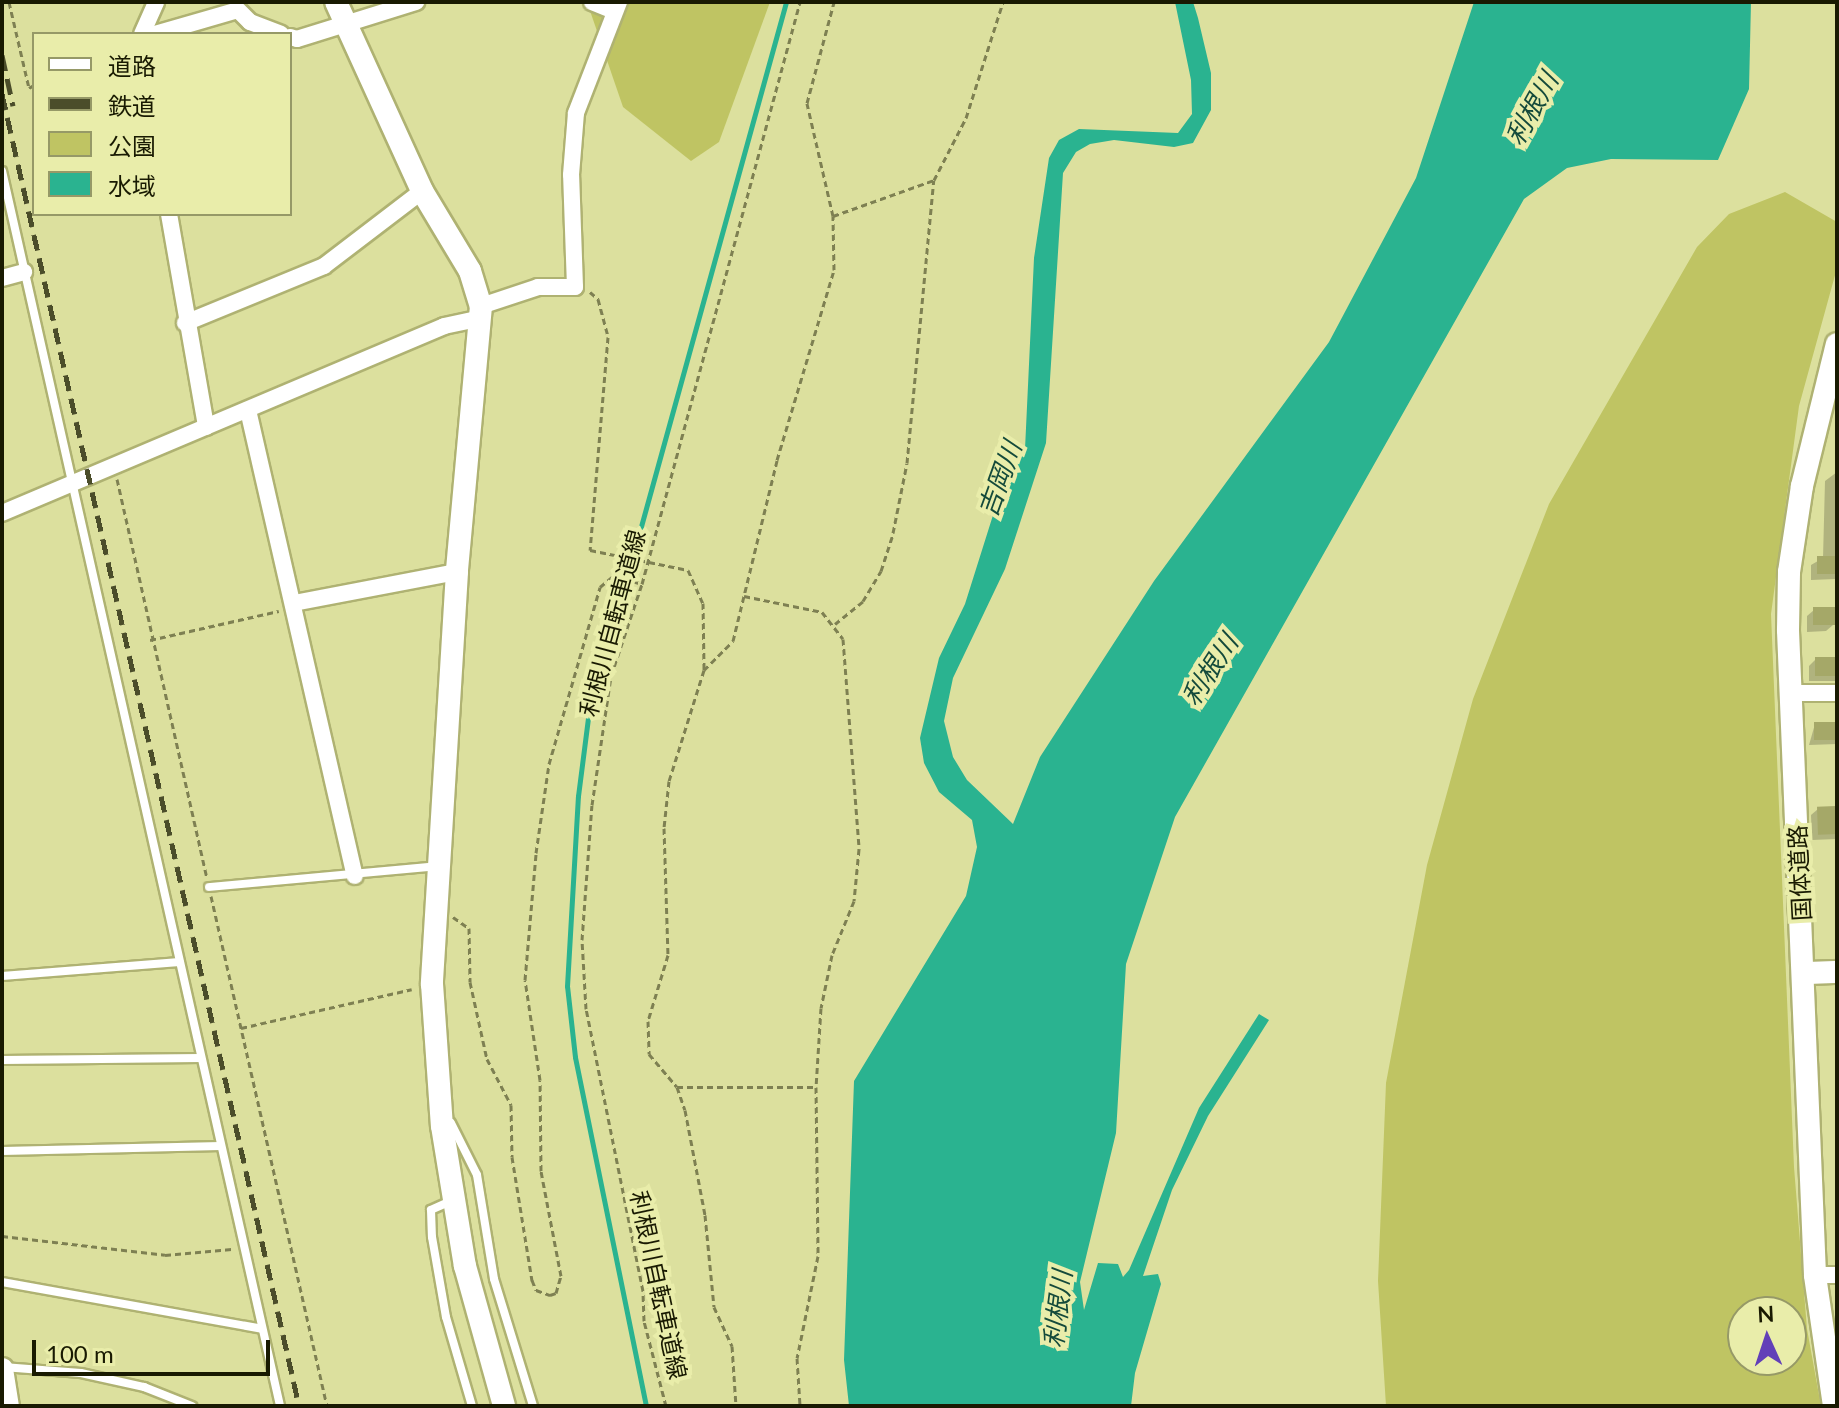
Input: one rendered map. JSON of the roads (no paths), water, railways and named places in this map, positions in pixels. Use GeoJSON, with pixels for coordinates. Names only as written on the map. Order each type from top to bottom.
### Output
{"type":"FeatureCollection","features":[{"type":"Feature","properties":{"kind":"street"},"geometry":{"type":"LineString","coordinates":[[143,32],[156,2]]}},
{"type":"Feature","properties":{"kind":"street"},"geometry":{"type":"LineString","coordinates":[[292,38],[297,39],[339,12],[416,2]]}},
{"type":"Feature","properties":{"kind":"street"},"geometry":{"type":"LineString","coordinates":[[2,513],[538,287],[575,287],[571,175],[576,113],[617,6],[592,2]]}},
{"type":"Feature","properties":{"kind":"street"},"geometry":{"type":"LineString","coordinates":[[161,32],[236,6],[250,22],[276,32]]}},
{"type":"Feature","properties":{"kind":"street"},"geometry":{"type":"LineString","coordinates":[[339,12],[422,191],[470,271],[481,312],[457,572],[432,984],[442,1126],[454,1200],[474,1310],[504,1406]]}},
{"type":"Feature","properties":{"kind":"street"},"geometry":{"type":"LineString","coordinates":[[185,323],[324,266],[422,191]]}},
{"type":"Feature","properties":{"kind":"street"},"geometry":{"type":"LineString","coordinates":[[169,216],[185,323],[206,427]]}},
{"type":"Feature","properties":{"kind":"street"},"geometry":{"type":"LineString","coordinates":[[2,278],[24,272]]}},
{"type":"Feature","properties":{"kind":"street","name":"国体道路"},"geometry":{"type":"LineString","coordinates":[[1834,1406],[1788,693],[1789,572],[1828,411],[1837,344]]}},
{"type":"Feature","properties":{"kind":"street"},"geometry":{"type":"LineString","coordinates":[[248,410],[355,876]]}},
{"type":"Feature","properties":{"kind":"street"},"geometry":{"type":"LineString","coordinates":[[295,605],[457,572]]}},
{"type":"Feature","properties":{"kind":"street"},"geometry":{"type":"LineString","coordinates":[[1788,693],[1837,693]]}},
{"type":"Feature","properties":{"kind":"street"},"geometry":{"type":"LineString","coordinates":[[1805,973],[1837,972]]}},
{"type":"Feature","properties":{"kind":"street"},"geometry":{"type":"LineString","coordinates":[[2,1368],[8,1406]]}},
{"type":"Feature","properties":{"kind":"lane"},"geometry":{"type":"LineString","coordinates":[[2,171],[280,1406]]}},
{"type":"Feature","properties":{"kind":"lane"},"geometry":{"type":"LineString","coordinates":[[209,887],[438,866]]}},
{"type":"Feature","properties":{"kind":"lane"},"geometry":{"type":"LineString","coordinates":[[2,976],[179,962]]}},
{"type":"Feature","properties":{"kind":"lane"},"geometry":{"type":"LineString","coordinates":[[2,1060],[201,1058]]}},
{"type":"Feature","properties":{"kind":"lane"},"geometry":{"type":"LineString","coordinates":[[442,1126],[451,1123],[477,1175],[494,1279],[533,1406]]}},
{"type":"Feature","properties":{"kind":"lane"},"geometry":{"type":"LineString","coordinates":[[2,1151],[221,1146]]}},
{"type":"Feature","properties":{"kind":"lane"},"geometry":{"type":"LineString","coordinates":[[454,1200],[431,1210],[432,1237],[446,1317],[472,1406]]}},
{"type":"Feature","properties":{"kind":"lane"},"geometry":{"type":"LineString","coordinates":[[2,1282],[262,1329]]}},
{"type":"Feature","properties":{"kind":"lane"},"geometry":{"type":"LineString","coordinates":[[2,1368],[81,1373],[144,1387],[192,1406]]}},
{"type":"Feature","properties":{"kind":"water","name":"利根川"},"geometry":{"type":"Polygon","coordinates":[[[1175,2],[1193,2],[1211,73],[1211,110],[1193,143],[1174,147],[1114,140],[1090,144],[1076,152],[1063,173],[1046,443],[1005,569],[953,678],[944,721],[953,757],[967,780],[1013,824],[1040,757],[1154,581],[1329,342],[1416,178],[1474,2],[1751,2],[1749,89],[1718,160],[1611,159],[1567,168],[1524,199],[1175,817],[1126,964],[1116,1133],[1080,1282],[1084,1310],[1098,1263],[1118,1264],[1123,1277],[1129,1270],[1199,1108],[1259,1014],[1269,1020],[1208,1116],[1172,1190],[1143,1276],[1158,1274],[1161,1284],[1135,1373],[1131,1406],[849,1406],[844,1360],[854,1081],[966,896],[977,847],[972,820],[939,792],[924,763],[920,738],[939,658],[965,604],[994,512],[1025,449],[1034,258],[1049,158],[1059,140],[1079,129],[1178,133],[1192,114],[1191,80],[1175,2]]]}},
{"type":"Feature","properties":{"kind":"waterway"},"geometry":{"type":"LineString","coordinates":[[646,1406],[575,1057],[567,986],[578,796],[588,718],[786,2]]}},
{"type":"Feature","properties":{"kind":"railway"},"geometry":{"type":"LineString","coordinates":[[2,55],[13,106]]}},
{"type":"Feature","properties":{"kind":"railway"},"geometry":{"type":"LineString","coordinates":[[2,94],[299,1406]]}},
{"type":"Feature","properties":{"kind":"water label","name":"吉岡川"},"geometry":{"type":"Point","coordinates":[1000,479]}}]}
